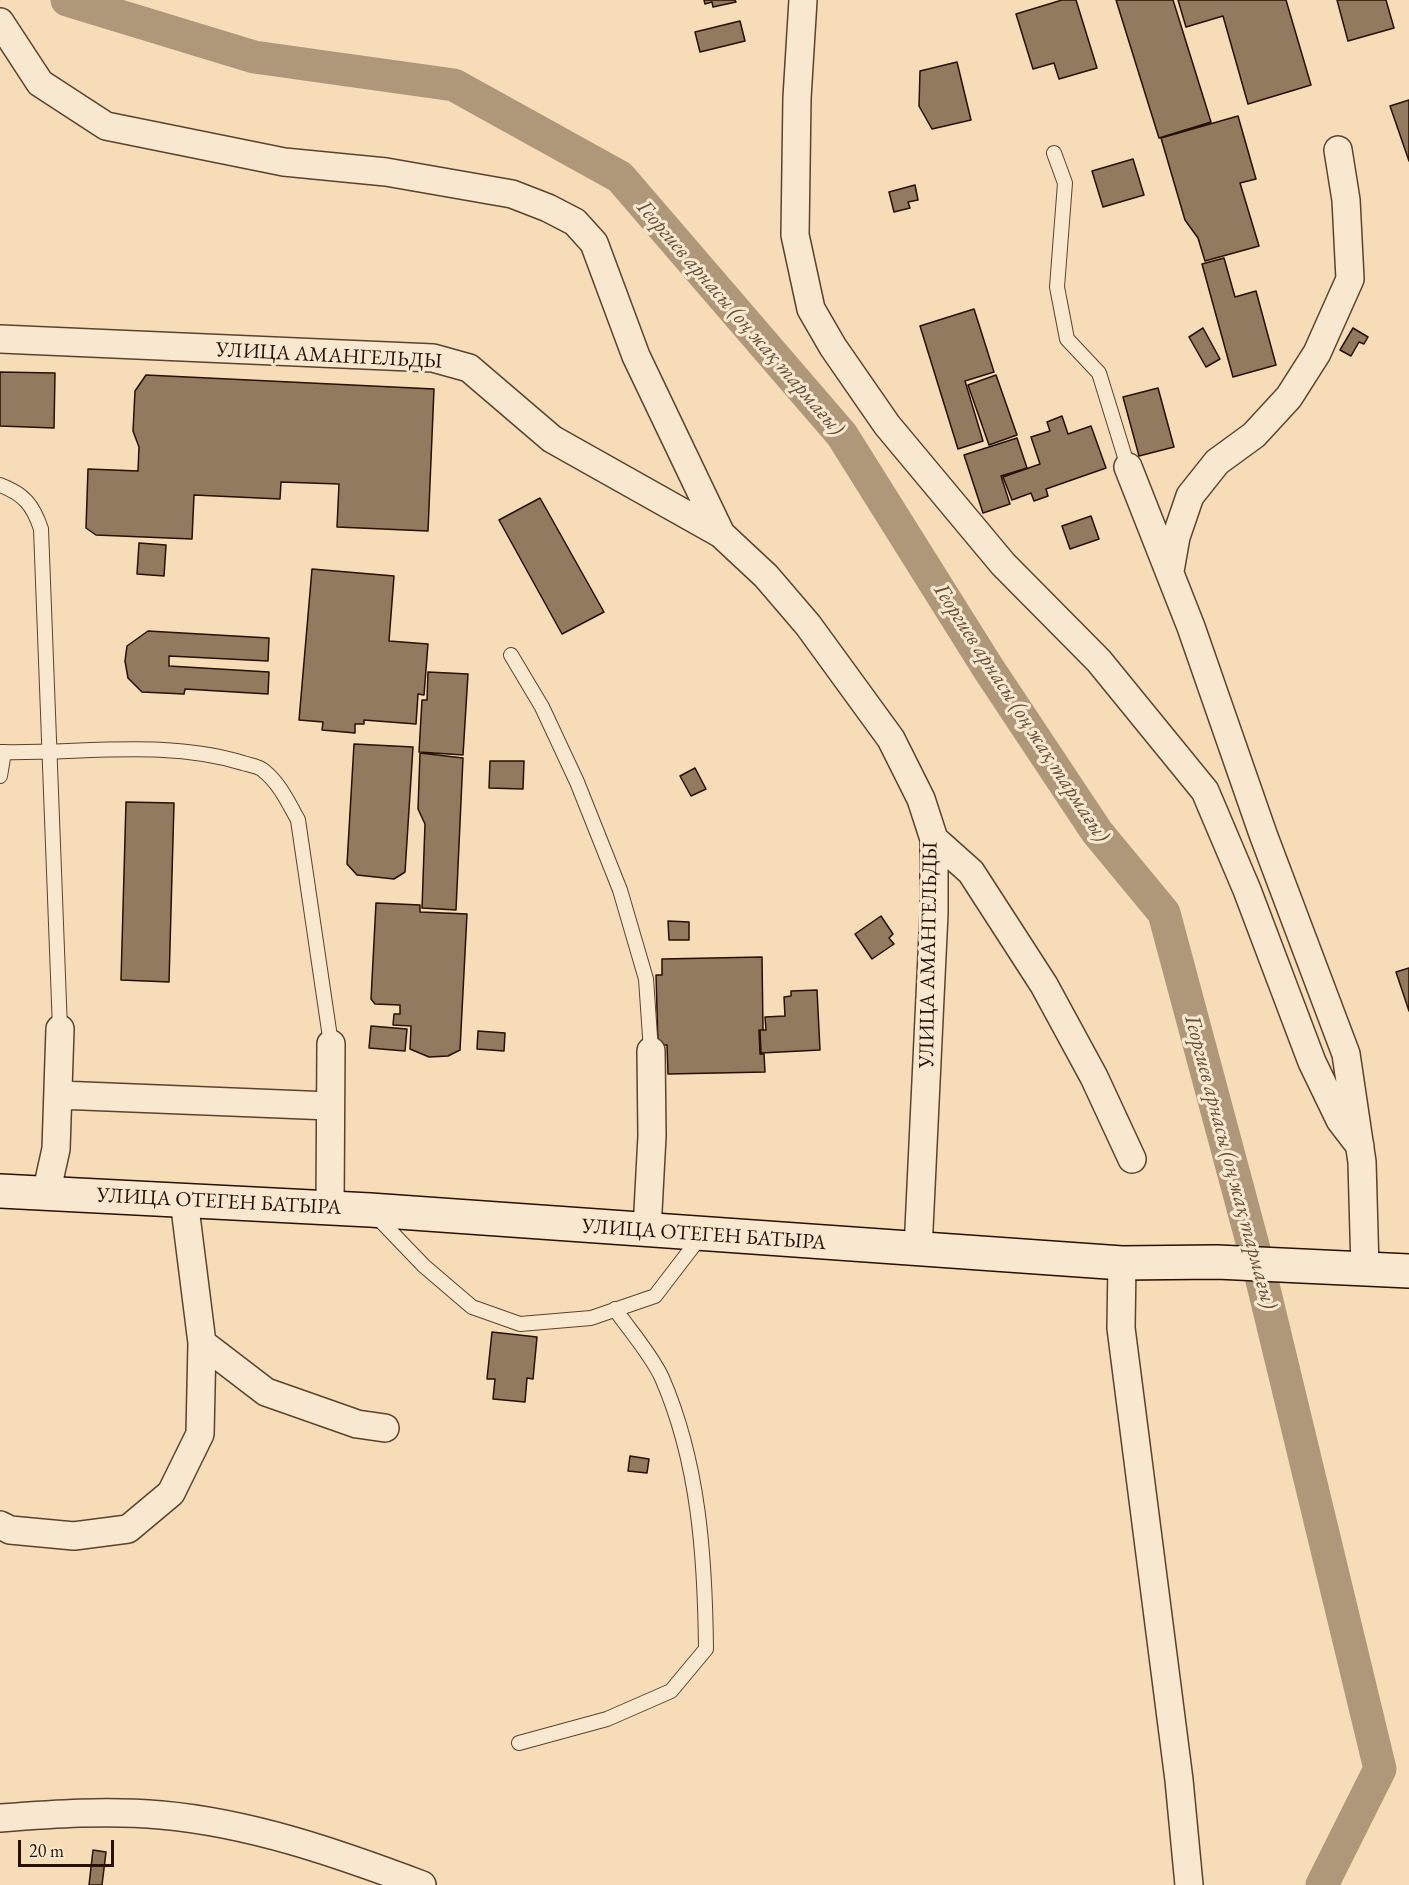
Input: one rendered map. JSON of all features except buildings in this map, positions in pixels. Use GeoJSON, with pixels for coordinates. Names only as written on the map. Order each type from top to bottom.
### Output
{"type":"FeatureCollection","features":[{"type":"Feature","properties":{"kind":"main road","name":"УЛИЦА ОТЕГЕН БАТЫРА"},"geometry":{"type":"LineString","coordinates":[[0,1191],[370,1210],[1122,1263],[1217,1262],[1409,1271]]}},
{"type":"Feature","properties":{"kind":"street"},"geometry":{"type":"LineString","coordinates":[[803,0],[795,235],[811,309],[833,347],[887,425],[1003,564],[1099,661],[1205,792],[1247,890],[1312,1062],[1340,1120],[1360,1146]]}},
{"type":"Feature","properties":{"kind":"street"},"geometry":{"type":"LineString","coordinates":[[0,22],[40,83],[106,126],[284,162],[386,172],[512,194],[548,208],[575,222],[594,243],[636,356],[721,534]]}},
{"type":"Feature","properties":{"kind":"street"},"geometry":{"type":"LineString","coordinates":[[1170,572],[1176,537],[1190,496],[1217,462],[1254,435],[1289,397],[1317,352],[1350,279],[1346,200],[1338,150]]}},
{"type":"Feature","properties":{"kind":"street","name":"УЛИЦА АМАНГЕЛЬДЫ"},"geometry":{"type":"LineString","coordinates":[[0,339],[433,358],[469,368],[552,440],[721,534],[766,576],[858,692],[896,749],[921,799],[934,839],[928,1065],[918,1250]]}},
{"type":"Feature","properties":{"kind":"street"},"geometry":{"type":"LineString","coordinates":[[1128,467],[1170,572],[1263,834],[1347,1054],[1360,1146],[1365,1269]]}},
{"type":"Feature","properties":{"kind":"street"},"geometry":{"type":"LineString","coordinates":[[934,839],[970,872],[1044,986],[1094,1077],[1132,1160]]}},
{"type":"Feature","properties":{"kind":"street"},"geometry":{"type":"LineString","coordinates":[[45,1194],[56,1149],[60,1029]]}},
{"type":"Feature","properties":{"kind":"street"},"geometry":{"type":"LineString","coordinates":[[330,1208],[331,1044]]}},
{"type":"Feature","properties":{"kind":"street"},"geometry":{"type":"LineString","coordinates":[[647,1230],[652,1136],[651,1051]]}},
{"type":"Feature","properties":{"kind":"street"},"geometry":{"type":"LineString","coordinates":[[59,1095],[330,1106]]}},
{"type":"Feature","properties":{"kind":"street"},"geometry":{"type":"LineString","coordinates":[[0,1525],[10,1530],[74,1536],[128,1529],[171,1493],[200,1434],[202,1343],[184,1200]]}},
{"type":"Feature","properties":{"kind":"street"},"geometry":{"type":"LineString","coordinates":[[1122,1263],[1121,1328],[1180,1791],[1189,1885]]}},
{"type":"Feature","properties":{"kind":"street"},"geometry":{"type":"LineString","coordinates":[[202,1343],[266,1392],[357,1424],[385,1428]]}},
{"type":"Feature","properties":{"kind":"street"},"geometry":{"type":"LineString","coordinates":[[0,1818],[78,1813],[161,1815],[238,1828],[320,1847],[371,1876],[422,1885]]}},
{"type":"Feature","properties":{"kind":"lane"},"geometry":{"type":"LineString","coordinates":[[1054,153],[1065,183],[1057,287],[1067,339],[1099,372],[1128,467]]}},
{"type":"Feature","properties":{"kind":"lane"},"geometry":{"type":"LineString","coordinates":[[0,485],[17,492],[34,507],[40,529],[60,1029]]}},
{"type":"Feature","properties":{"kind":"lane"},"geometry":{"type":"LineString","coordinates":[[511,655],[542,707],[577,782],[620,890],[646,979],[651,1051]]}},
{"type":"Feature","properties":{"kind":"lane"},"geometry":{"type":"LineString","coordinates":[[0,776],[2,752],[160,750],[221,756],[262,769],[282,790],[298,820],[331,1044]]}},
{"type":"Feature","properties":{"kind":"lane"},"geometry":{"type":"LineString","coordinates":[[370,1210],[424,1266],[472,1307],[520,1324],[591,1318],[655,1296],[702,1234]]}},
{"type":"Feature","properties":{"kind":"lane"},"geometry":{"type":"LineString","coordinates":[[519,1743],[607,1719],[671,1691],[706,1649],[706,1568],[685,1441],[661,1376],[615,1309]]}},
{"type":"Feature","properties":{"kind":"waterway","name":"Георгиев арнасы (оң жақ тармағы)"},"geometry":{"type":"LineString","coordinates":[[67,0],[254,57],[454,85],[620,177],[842,435],[988,668],[1097,832],[1164,913],[1258,1264],[1380,1769],[1322,1885]]}}]}
